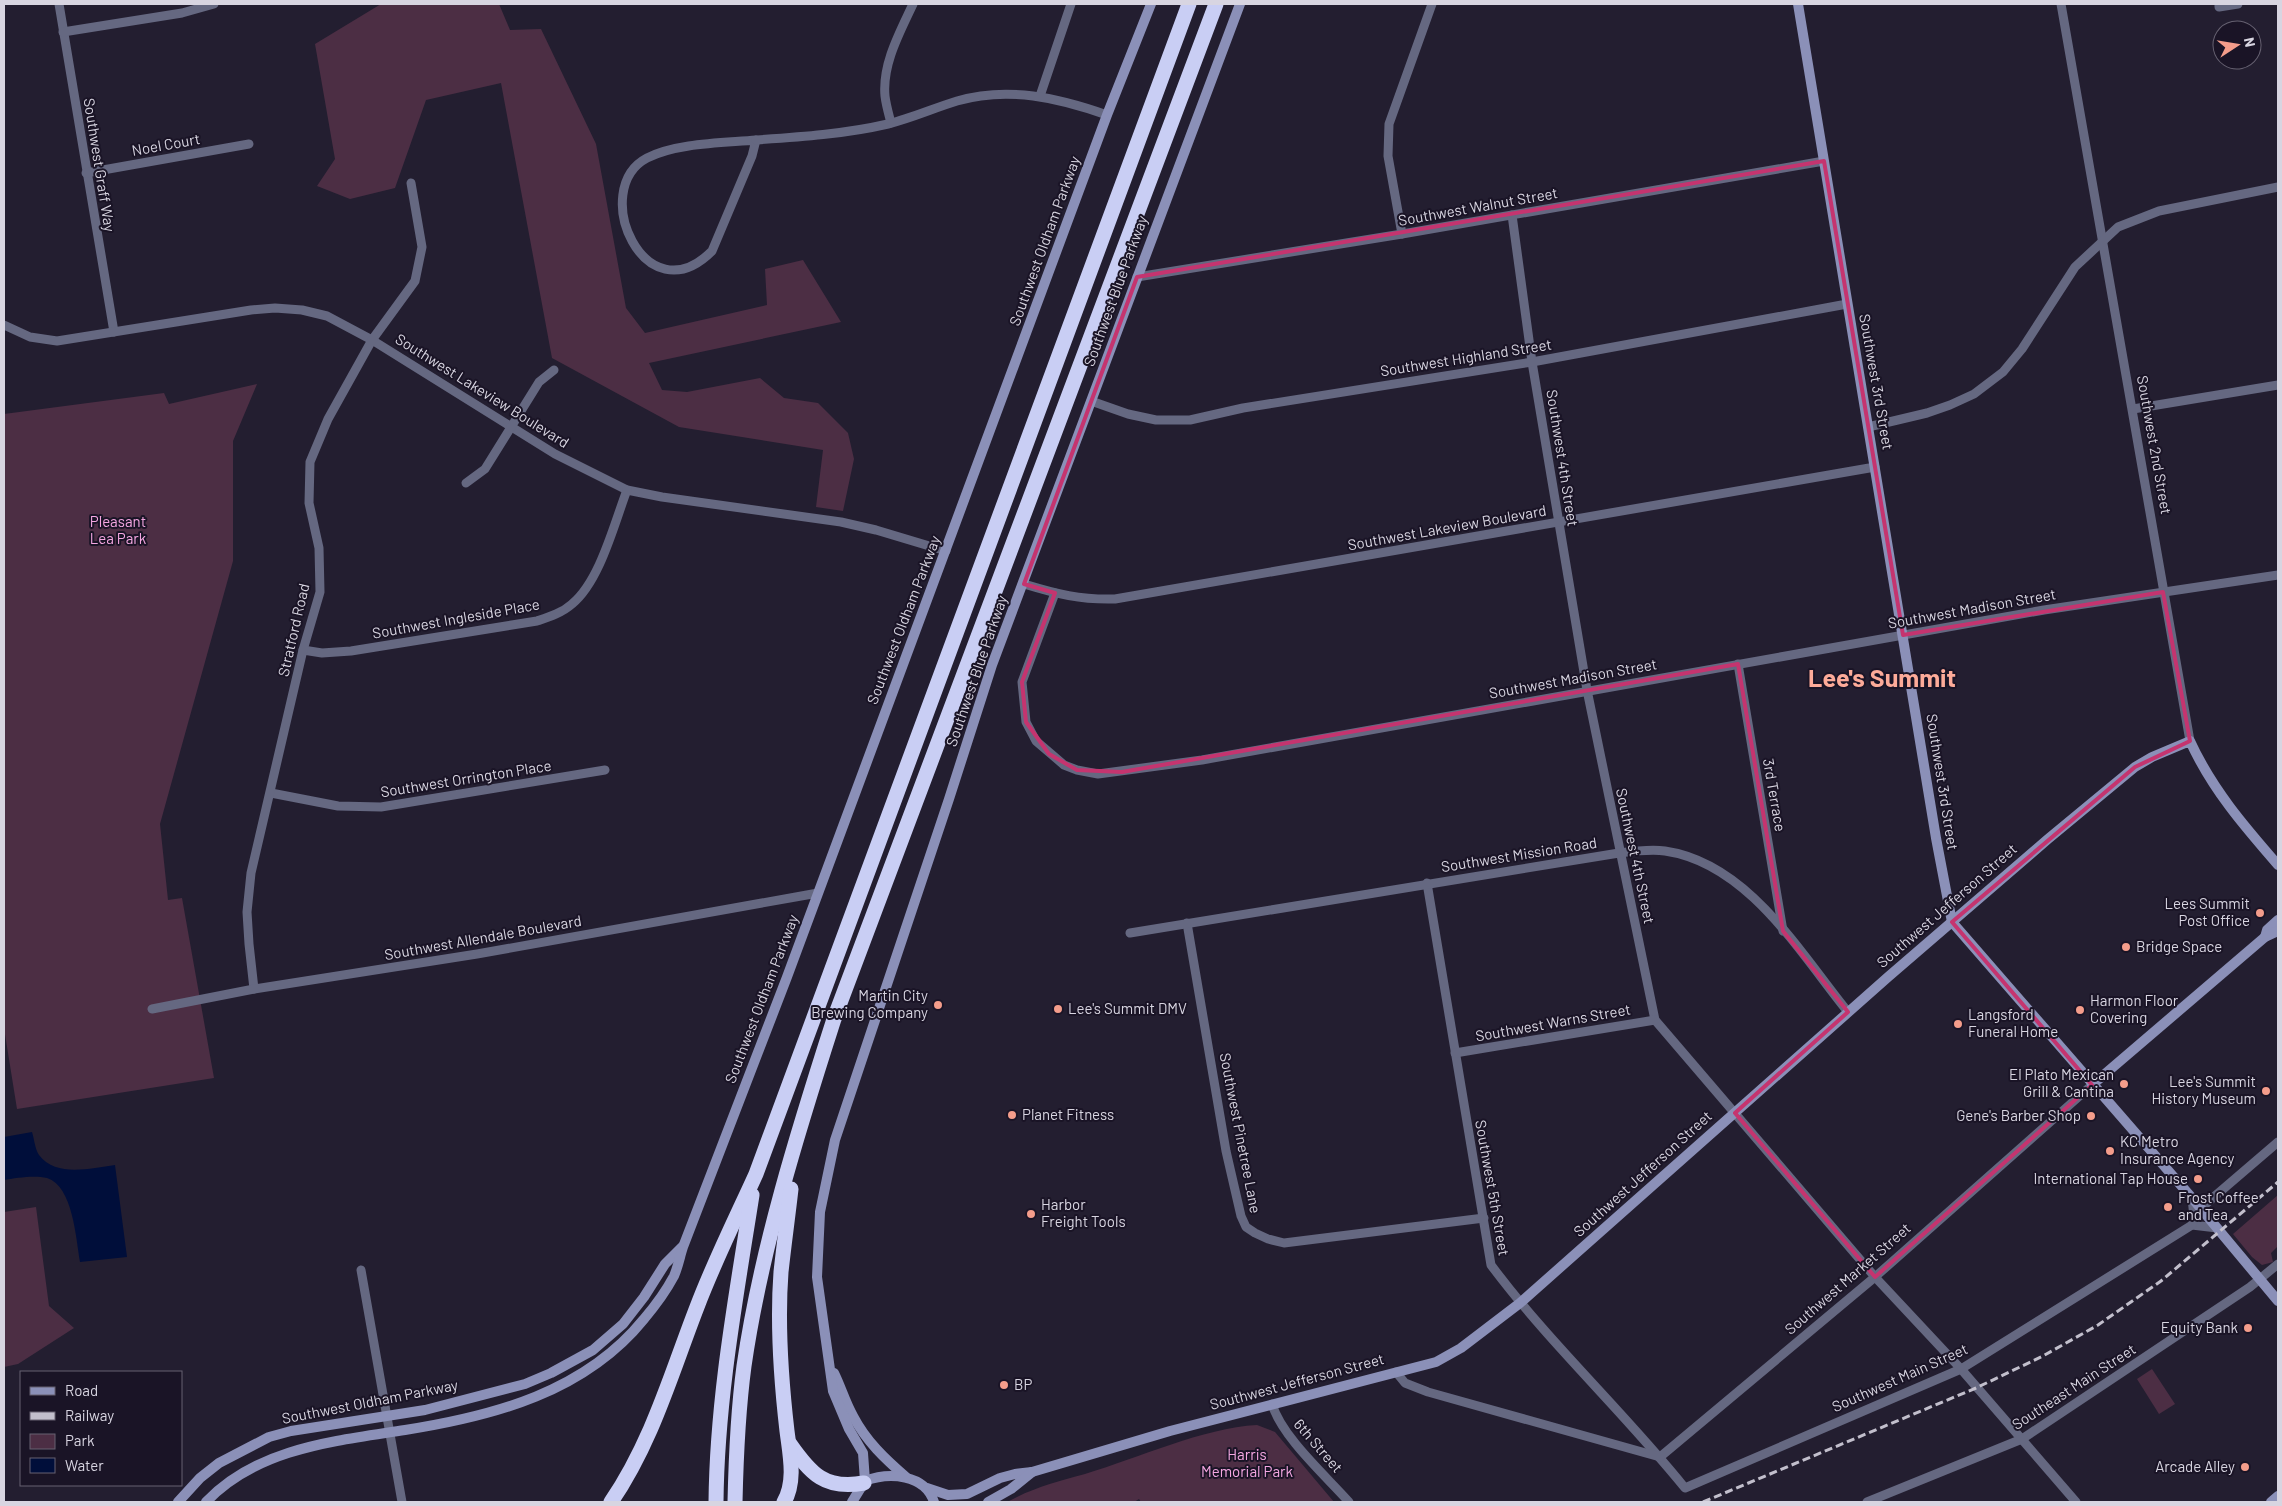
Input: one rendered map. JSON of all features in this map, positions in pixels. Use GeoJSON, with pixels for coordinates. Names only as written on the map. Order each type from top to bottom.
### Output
{"type":"FeatureCollection","features":[{"type":"Feature","properties":{"kind":"highway"},"geometry":{"type":"LineString","coordinates":[[611,1502],[630,1474],[657,1418],[698,1305],[756,1174],[777,1111],[1189,4]]}},
{"type":"Feature","properties":{"kind":"highway"},"geometry":{"type":"LineString","coordinates":[[735,1502],[736,1462],[744,1366],[766,1258],[799,1128],[834,1019],[1216,4]]}},
{"type":"Feature","properties":{"kind":"highway"},"geometry":{"type":"LineString","coordinates":[[784,1502],[790,1489],[791,1463],[781,1365],[781,1273],[799,1128]]}},
{"type":"Feature","properties":{"kind":"highway"},"geometry":{"type":"LineString","coordinates":[[716,1502],[716,1461],[725,1362],[756,1174]]}},
{"type":"Feature","properties":{"kind":"highway"},"geometry":{"type":"LineString","coordinates":[[789,1443],[804,1464],[821,1479],[841,1486],[864,1482]]}},
{"type":"Feature","properties":{"kind":"street","name":"Southwest Graff Way"},"geometry":{"type":"LineString","coordinates":[[59,4],[114,332]]}},
{"type":"Feature","properties":{"kind":"street"},"geometry":{"type":"LineString","coordinates":[[64,32],[182,12],[214,4]]}},
{"type":"Feature","properties":{"kind":"street"},"geometry":{"type":"LineString","coordinates":[[891,123],[885,97],[886,77],[891,54],[913,4]]}},
{"type":"Feature","properties":{"kind":"street"},"geometry":{"type":"LineString","coordinates":[[1040,96],[1071,4]]}},
{"type":"Feature","properties":{"kind":"street","name":"Southwest Oldham Parkway"},"geometry":{"type":"LineString","coordinates":[[206,1502],[233,1477],[269,1460],[343,1440],[496,1411],[557,1388],[579,1377],[602,1361],[632,1334],[665,1290],[674,1274],[683,1246],[818,894],[1107,115],[1152,4]]}},
{"type":"Feature","properties":{"kind":"street","name":"Southwest Blue Parkway"},"geometry":{"type":"LineString","coordinates":[[864,1482],[863,1453],[836,1398],[818,1277],[820,1212],[835,1140],[992,665],[1024,584],[1240,4]]}},
{"type":"Feature","properties":{"kind":"street"},"geometry":{"type":"LineString","coordinates":[[1402,234],[1388,156],[1389,124],[1432,4]]}},
{"type":"Feature","properties":{"kind":"street","name":"Southwest 3rd Street"},"geometry":{"type":"LineString","coordinates":[[1798,4],[1952,922]]}},
{"type":"Feature","properties":{"kind":"street","name":"Southwest 2nd Street"},"geometry":{"type":"LineString","coordinates":[[2061,4],[2104,239],[2190,741],[2204,771],[2237,819],[2278,865]]}},
{"type":"Feature","properties":{"kind":"street"},"geometry":{"type":"LineString","coordinates":[[2219,5],[2238,4]]}},
{"type":"Feature","properties":{"kind":"street"},"geometry":{"type":"LineString","coordinates":[[756,140],[752,156],[712,252],[701,263],[686,269],[670,271],[644,259],[628,232],[623,211],[622,190],[626,178],[635,168],[645,159],[664,151],[756,140],[804,136],[891,123],[959,100],[998,95],[1040,96],[1060,100],[1107,115]]}},
{"type":"Feature","properties":{"kind":"street","name":"Noel Court"},"geometry":{"type":"LineString","coordinates":[[86,173],[249,144]]}},
{"type":"Feature","properties":{"kind":"street","name":"Southwest Walnut Street"},"geometry":{"type":"LineString","coordinates":[[1137,277],[1824,162]]}},
{"type":"Feature","properties":{"kind":"street","name":"Stratford Road"},"geometry":{"type":"LineString","coordinates":[[254,989],[248,944],[248,912],[257,846],[271,793],[303,650],[320,592],[320,548],[309,503],[310,462],[328,419],[372,340],[415,281],[422,247],[411,183]]}},
{"type":"Feature","properties":{"kind":"street"},"geometry":{"type":"LineString","coordinates":[[1868,427],[1927,413],[1950,405],[1974,394],[2003,372],[2022,349],[2075,267],[2118,227],[2159,210],[2278,187]]}},
{"type":"Feature","properties":{"kind":"street","name":"Southwest 4th Street"},"geometry":{"type":"LineString","coordinates":[[1512,215],[1532,362],[1587,690],[1619,853],[1655,1020],[1875,1277],[1960,1369],[2076,1502]]}},
{"type":"Feature","properties":{"kind":"street","name":"Southwest Highland Street"},"geometry":{"type":"LineString","coordinates":[[1091,402],[1128,414],[1156,420],[1190,420],[1243,408],[1532,362],[1847,304]]}},
{"type":"Feature","properties":{"kind":"street","name":"Southwest Lakeview Boulevard"},"geometry":{"type":"LineString","coordinates":[[4,326],[30,337],[57,341],[252,310],[275,308],[302,310],[327,316],[372,340],[555,454],[627,490],[662,497],[840,522],[876,530],[946,551]]}},
{"type":"Feature","properties":{"kind":"street"},"geometry":{"type":"LineString","coordinates":[[466,483],[485,469],[539,382],[554,370]]}},
{"type":"Feature","properties":{"kind":"street"},"geometry":{"type":"LineString","coordinates":[[2133,410],[2278,384]]}},
{"type":"Feature","properties":{"kind":"street","name":"Southwest Lakeview Boulevard"},"geometry":{"type":"LineString","coordinates":[[1024,584],[1055,594],[1088,600],[1116,599],[1875,467]]}},
{"type":"Feature","properties":{"kind":"street","name":"Southwest Ingleside Place"},"geometry":{"type":"LineString","coordinates":[[303,650],[322,653],[351,651],[537,621],[561,612],[578,598],[593,578],[627,490]]}},
{"type":"Feature","properties":{"kind":"street","name":"Southwest Madison Street"},"geometry":{"type":"LineString","coordinates":[[1055,594],[1022,682],[1026,722],[1036,741],[1049,754],[1064,765],[1089,773],[1122,772],[1202,760],[2044,610],[2278,574]]}},
{"type":"Feature","properties":{"kind":"street","name":"3rd Terrace"},"geometry":{"type":"LineString","coordinates":[[1738,664],[1783,931]]}},
{"type":"Feature","properties":{"kind":"street","name":"Southwest Jefferson Street"},"geometry":{"type":"LineString","coordinates":[[906,1478],[948,1495],[967,1494],[1000,1478],[1032,1472],[1170,1431],[1436,1362],[1444,1358],[1461,1348],[1520,1304],[1848,1012],[2135,767],[2152,757],[2190,741]]}},
{"type":"Feature","properties":{"kind":"street","name":"Southwest Orrington Place"},"geometry":{"type":"LineString","coordinates":[[271,793],[338,806],[381,807],[605,770]]}},
{"type":"Feature","properties":{"kind":"street","name":"Southwest Mission Road"},"geometry":{"type":"LineString","coordinates":[[1130,933],[1619,853],[1643,850],[1665,851],[1684,855],[1708,864],[1745,889],[1783,931],[1848,1012]]}},
{"type":"Feature","properties":{"kind":"street","name":"Southwest 5th Street"},"geometry":{"type":"LineString","coordinates":[[1427,883],[1492,1265],[1520,1304],[1660,1457],[1685,1488]]}},
{"type":"Feature","properties":{"kind":"street","name":"Southwest Allendale Boulevard"},"geometry":{"type":"LineString","coordinates":[[152,1009],[254,989],[477,954],[818,894]]}},
{"type":"Feature","properties":{"kind":"street","name":"Southwest Market Street"},"geometry":{"type":"LineString","coordinates":[[2265,937],[2266,930],[2278,920]]}},
{"type":"Feature","properties":{"kind":"street"},"geometry":{"type":"LineString","coordinates":[[1952,922],[2201,1208],[2278,1301]]}},
{"type":"Feature","properties":{"kind":"street","name":"Southwest Pinetree Lane"},"geometry":{"type":"LineString","coordinates":[[1187,923],[1226,1151],[1237,1202],[1246,1227],[1268,1240],[1284,1243],[1484,1218]]}},
{"type":"Feature","properties":{"kind":"street","name":"Southwest Market Street"},"geometry":{"type":"LineString","coordinates":[[1660,1457],[1875,1277],[2092,1085],[2265,937],[2278,930]]}},
{"type":"Feature","properties":{"kind":"street","name":"Southwest Warns Street"},"geometry":{"type":"LineString","coordinates":[[1455,1054],[1655,1020]]}},
{"type":"Feature","properties":{"kind":"street"},"geometry":{"type":"LineString","coordinates":[[2201,1208],[2278,1142]]}},
{"type":"Feature","properties":{"kind":"street"},"geometry":{"type":"LineString","coordinates":[[2192,1198],[2194,1217],[2192,1225],[2217,1228]]}},
{"type":"Feature","properties":{"kind":"street","name":"Southwest Main Street"},"geometry":{"type":"LineString","coordinates":[[1685,1488],[1960,1369],[2192,1225]]}},
{"type":"Feature","properties":{"kind":"street","name":"Southwest Oldham Parkway"},"geometry":{"type":"LineString","coordinates":[[178,1502],[200,1478],[220,1463],[243,1449],[269,1437],[291,1430],[425,1410],[525,1384],[550,1373],[593,1350],[623,1324],[644,1298],[665,1264],[683,1246]]}},
{"type":"Feature","properties":{"kind":"street","name":"Southeast Main Street"},"geometry":{"type":"LineString","coordinates":[[1867,1502],[2022,1439],[2260,1280],[2278,1264]]}},
{"type":"Feature","properties":{"kind":"street"},"geometry":{"type":"LineString","coordinates":[[361,1270],[402,1502]]}},
{"type":"Feature","properties":{"kind":"street","name":"Southwest Blue Parkway"},"geometry":{"type":"LineString","coordinates":[[830,1365],[852,1415],[863,1434],[882,1456],[906,1478]]}},
{"type":"Feature","properties":{"kind":"street"},"geometry":{"type":"LineString","coordinates":[[1396,1372],[1405,1383],[1428,1392],[1660,1457]]}},
{"type":"Feature","properties":{"kind":"street"},"geometry":{"type":"LineString","coordinates":[[550,1373],[557,1388]]}},
{"type":"Feature","properties":{"kind":"street","name":"6th Street"},"geometry":{"type":"LineString","coordinates":[[1272,1404],[1277,1418],[1287,1432],[1349,1502]]}},
{"type":"Feature","properties":{"kind":"street","name":"Southwest Jefferson Street"},"geometry":{"type":"LineString","coordinates":[[988,1502],[1010,1489],[1032,1472]]}},
{"type":"Feature","properties":{"kind":"street"},"geometry":{"type":"LineString","coordinates":[[852,1502],[864,1482],[888,1475],[906,1478]]}},
{"type":"Feature","properties":{"kind":"street"},"geometry":{"type":"LineString","coordinates":[[927,1488],[934,1502]]}},
{"type":"Feature","properties":{"kind":"street"},"geometry":{"type":"LineString","coordinates":[[2271,1502],[2278,1496]]}},
{"type":"Feature","properties":{"kind":"highlighted area"},"geometry":{"type":"Polygon","coordinates":[[[1824,161],[1903,635],[2163,592],[2190,741],[2135,767],[1952,922],[2092,1085],[1875,1277],[1735,1113],[1848,1012],[1783,931],[1738,664],[1122,772],[1077,770],[1049,754],[1026,722],[1022,682],[1055,593],[1024,584],[1137,277],[1824,161]]]}},
{"type":"Feature","properties":{"kind":"green space"},"geometry":{"type":"Polygon","coordinates":[[[381,4],[499,4],[510,30],[541,29],[596,144],[626,308],[645,333],[767,305],[765,269],[803,260],[841,322],[649,363],[662,390],[687,392],[760,378],[784,398],[818,403],[848,433],[854,459],[843,511],[816,507],[823,450],[679,427],[552,358],[501,83],[426,100],[395,188],[350,199],[317,186],[335,159],[315,44],[381,4]]]}},
{"type":"Feature","properties":{"kind":"green space","name":"Pleasant Lea Park"},"geometry":{"type":"Polygon","coordinates":[[[257,384],[233,441],[233,561],[160,824],[168,900],[182,898],[214,1078],[17,1109],[4,1028],[4,414],[164,393],[169,404],[257,384]]]}},
{"type":"Feature","properties":{"kind":"green space"},"geometry":{"type":"Polygon","coordinates":[[[2278,1195],[2278,1246],[2271,1253],[2273,1262],[2262,1265],[2252,1257],[2233,1234],[2278,1195]]]}},
{"type":"Feature","properties":{"kind":"green space"},"geometry":{"type":"Polygon","coordinates":[[[36,1207],[49,1306],[74,1328],[18,1364],[4,1367],[4,1212],[36,1207]]]}},
{"type":"Feature","properties":{"kind":"green space"},"geometry":{"type":"Polygon","coordinates":[[[2152,1369],[2175,1404],[2159,1414],[2137,1379],[2152,1369]]]}},
{"type":"Feature","properties":{"kind":"green space","name":"Harris Memorial Park"},"geometry":{"type":"Polygon","coordinates":[[[1257,1425],[1275,1432],[1334,1502],[1141,1502],[1139,1499],[1134,1502],[1007,1502],[1046,1485],[1193,1438],[1236,1427],[1257,1425]]]}},
{"type":"Feature","properties":{"kind":"water"},"geometry":{"type":"Polygon","coordinates":[[[32,1132],[39,1155],[55,1167],[74,1170],[115,1165],[127,1257],[80,1262],[72,1214],[63,1191],[56,1183],[47,1178],[36,1177],[4,1180],[4,1137],[32,1132]]]}},
{"type":"Feature","properties":{"kind":"railway"},"geometry":{"type":"LineString","coordinates":[[1703,1502],[1976,1388],[2043,1356],[2098,1325],[2161,1281],[2278,1182]]}},
{"type":"Feature","properties":{"kind":"place","name":"Lees Summit Post Office"},"geometry":{"type":"Point","coordinates":[2260,913]}},
{"type":"Feature","properties":{"kind":"place","name":"Bridge Space"},"geometry":{"type":"Point","coordinates":[2126,947]}},
{"type":"Feature","properties":{"kind":"place","name":"Martin City Brewing Company"},"geometry":{"type":"Point","coordinates":[938,1005]}},
{"type":"Feature","properties":{"kind":"place","name":"Lee's Summit DMV"},"geometry":{"type":"Point","coordinates":[1058,1009]}},
{"type":"Feature","properties":{"kind":"place","name":"Harmon Floor Covering"},"geometry":{"type":"Point","coordinates":[2080,1010]}},
{"type":"Feature","properties":{"kind":"place","name":"Langsford Funeral Home"},"geometry":{"type":"Point","coordinates":[1958,1024]}},
{"type":"Feature","properties":{"kind":"place","name":"El Plato Mexican Grill & Cantina"},"geometry":{"type":"Point","coordinates":[2124,1084]}},
{"type":"Feature","properties":{"kind":"place","name":"Lee's Summit History Museum"},"geometry":{"type":"Point","coordinates":[2266,1091]}},
{"type":"Feature","properties":{"kind":"place","name":"Planet Fitness"},"geometry":{"type":"Point","coordinates":[1012,1115]}},
{"type":"Feature","properties":{"kind":"place","name":"Gene's Barber Shop"},"geometry":{"type":"Point","coordinates":[2091,1116]}},
{"type":"Feature","properties":{"kind":"place","name":"KC Metro Insurance Agency"},"geometry":{"type":"Point","coordinates":[2110,1151]}},
{"type":"Feature","properties":{"kind":"place","name":"International Tap House"},"geometry":{"type":"Point","coordinates":[2198,1179]}},
{"type":"Feature","properties":{"kind":"place","name":"Frost Coffee and Tea"},"geometry":{"type":"Point","coordinates":[2168,1207]}},
{"type":"Feature","properties":{"kind":"place","name":"Harbor Freight Tools"},"geometry":{"type":"Point","coordinates":[1031,1214]}},
{"type":"Feature","properties":{"kind":"place","name":"Equity Bank"},"geometry":{"type":"Point","coordinates":[2248,1328]}},
{"type":"Feature","properties":{"kind":"place","name":"BP"},"geometry":{"type":"Point","coordinates":[1004,1385]}},
{"type":"Feature","properties":{"kind":"place","name":"Arcade Alley"},"geometry":{"type":"Point","coordinates":[2245,1467]}},
{"type":"Feature","properties":{"kind":"district","name":"Lee's Summit"},"geometry":{"type":"Point","coordinates":[1882,678]}}]}
